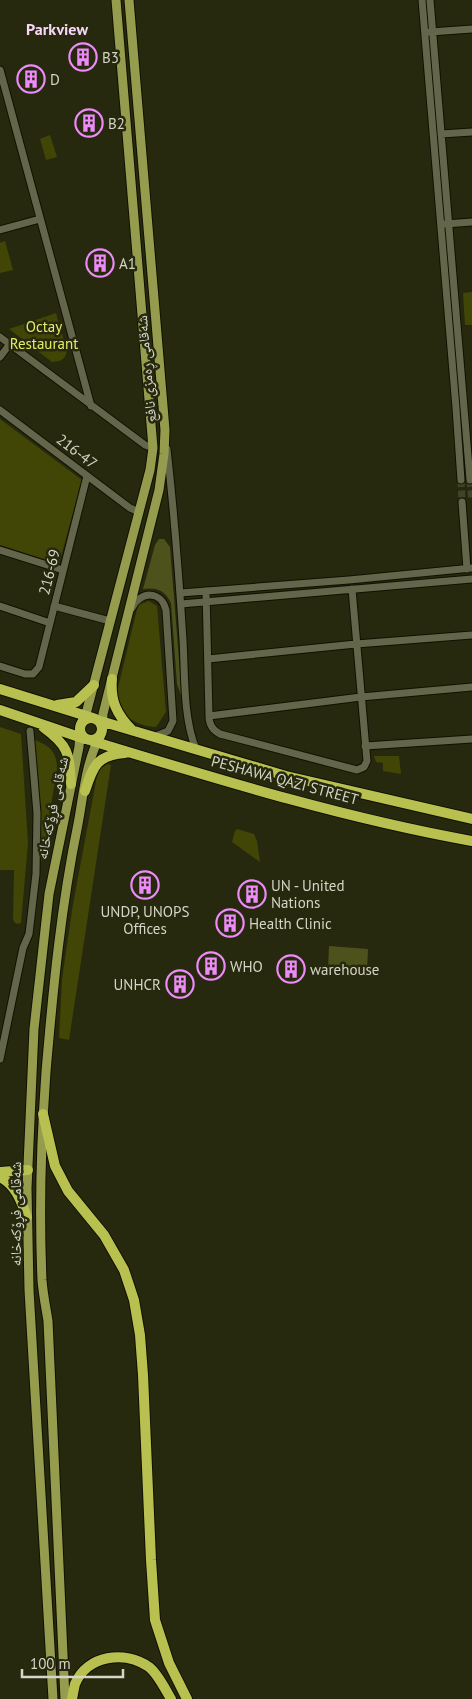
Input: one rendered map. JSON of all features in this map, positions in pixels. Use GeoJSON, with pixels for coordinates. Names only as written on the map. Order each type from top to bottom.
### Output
{"type":"FeatureCollection","features":[{"type":"Feature","properties":{"kind":"highway"},"geometry":{"type":"LineString","coordinates":[[112,679],[111,690],[114,705],[122,720],[133,731]]}},
{"type":"Feature","properties":{"kind":"highway","name":"PESHAWA QAZI STREET"},"geometry":{"type":"LineString","coordinates":[[0,689],[47,704],[133,753],[287,798],[439,835],[472,841]]}},
{"type":"Feature","properties":{"kind":"highway"},"geometry":{"type":"LineString","coordinates":[[47,704],[62,705],[76,702],[93,689]]}},
{"type":"Feature","properties":{"kind":"highway","name":"PESHAWA QAZI STREET"},"geometry":{"type":"LineString","coordinates":[[0,710],[32,720],[91,730],[133,731],[286,776],[472,819]]}},
{"type":"Feature","properties":{"kind":"highway"},"geometry":{"type":"LineString","coordinates":[[32,720],[57,738],[65,747],[70,764],[71,784]]}},
{"type":"Feature","properties":{"kind":"highway"},"geometry":{"type":"LineString","coordinates":[[85,790],[92,770],[99,760],[116,753],[133,753]]}},
{"type":"Feature","properties":{"kind":"highway"},"geometry":{"type":"LineString","coordinates":[[43,1114],[54,1166],[68,1192],[104,1235],[124,1270],[134,1300],[140,1335],[143,1375],[155,1620],[168,1663],[187,1699]]}},
{"type":"Feature","properties":{"kind":"highway"},"geometry":{"type":"LineString","coordinates":[[0,1172],[28,1170]]}},
{"type":"Feature","properties":{"kind":"highway"},"geometry":{"type":"LineString","coordinates":[[0,1176],[7,1180],[17,1192],[27,1217]]}},
{"type":"Feature","properties":{"kind":"highway"},"geometry":{"type":"LineString","coordinates":[[72,1699],[75,1684],[91,1665],[101,1659],[118,1657],[133,1660],[149,1668],[171,1699]]}},
{"type":"Feature","properties":{"kind":"main road","name":"شەقامی ڕەمزی نافع"},"geometry":{"type":"LineString","coordinates":[[91,730],[93,689],[150,470],[153,448],[116,0]]}},
{"type":"Feature","properties":{"kind":"main road","name":"شەقامی ڕەمزی نافع"},"geometry":{"type":"LineString","coordinates":[[91,730],[107,696],[112,679],[159,490],[164,454],[165,430],[130,0]]}},
{"type":"Feature","properties":{"kind":"main road"},"geometry":{"type":"LineString","coordinates":[[128,148],[131,154],[136,154],[141,146]]}},
{"type":"Feature","properties":{"kind":"main road"},"geometry":{"type":"LineString","coordinates":[[131,192],[132,187],[138,184],[142,185],[145,192]]}},
{"type":"Feature","properties":{"kind":"main road"},"geometry":{"type":"LineString","coordinates":[[93,689],[98,699],[107,696]]}},
{"type":"Feature","properties":{"kind":"main road","name":"شەقامی فڕۆکەخانە"},"geometry":{"type":"LineString","coordinates":[[53,1699],[29,1281],[28,1170],[34,1029],[48,904],[71,784],[91,730]]}},
{"type":"Feature","properties":{"kind":"main road","name":"شەقامی فڕۆکەخانە"},"geometry":{"type":"LineString","coordinates":[[65,1699],[48,1321],[42,1282],[41,1170],[50,1015],[60,927],[70,860],[85,790],[91,730]]}},
{"type":"Feature","properties":{"kind":"main road"},"geometry":{"type":"LineString","coordinates":[[28,1170],[41,1170]]}},
{"type":"Feature","properties":{"kind":"main road"},"geometry":{"type":"LineString","coordinates":[[29,1281],[42,1282]]}},
{"type":"Feature","properties":{"kind":"street"},"geometry":{"type":"LineString","coordinates":[[422,0],[461,480]]}},
{"type":"Feature","properties":{"kind":"street"},"geometry":{"type":"LineString","coordinates":[[430,0],[458,328],[469,416],[470,480]]}},
{"type":"Feature","properties":{"kind":"street"},"geometry":{"type":"LineString","coordinates":[[424,33],[472,29]]}},
{"type":"Feature","properties":{"kind":"street"},"geometry":{"type":"LineString","coordinates":[[0,70],[4,99],[40,219],[91,406]]}},
{"type":"Feature","properties":{"kind":"street"},"geometry":{"type":"LineString","coordinates":[[441,134],[472,132]]}},
{"type":"Feature","properties":{"kind":"street"},"geometry":{"type":"LineString","coordinates":[[0,230],[40,219]]}},
{"type":"Feature","properties":{"kind":"street"},"geometry":{"type":"LineString","coordinates":[[441,224],[472,222]]}},
{"type":"Feature","properties":{"kind":"street"},"geometry":{"type":"LineString","coordinates":[[450,329],[458,328]]}},
{"type":"Feature","properties":{"kind":"street"},"geometry":{"type":"LineString","coordinates":[[0,337],[91,406],[145,445],[153,448]]}},
{"type":"Feature","properties":{"kind":"street"},"geometry":{"type":"LineString","coordinates":[[0,357],[9,344]]}},
{"type":"Feature","properties":{"kind":"street","name":"216-47"},"geometry":{"type":"LineString","coordinates":[[0,410],[130,508],[139,512]]}},
{"type":"Feature","properties":{"kind":"street"},"geometry":{"type":"LineString","coordinates":[[165,430],[180,593],[186,700],[190,732],[196,750]]}},
{"type":"Feature","properties":{"kind":"street","name":"216-69"},"geometry":{"type":"LineString","coordinates":[[0,666],[25,674],[33,674],[39,667],[87,476]]}},
{"type":"Feature","properties":{"kind":"street"},"geometry":{"type":"LineString","coordinates":[[180,593],[349,580],[469,568],[462,502]]}},
{"type":"Feature","properties":{"kind":"street"},"geometry":{"type":"LineString","coordinates":[[0,550],[63,570]]}},
{"type":"Feature","properties":{"kind":"street"},"geometry":{"type":"LineString","coordinates":[[448,570],[449,581]]}},
{"type":"Feature","properties":{"kind":"street"},"geometry":{"type":"LineString","coordinates":[[180,604],[472,579]]}},
{"type":"Feature","properties":{"kind":"street"},"geometry":{"type":"LineString","coordinates":[[206,591],[209,716],[211,727],[220,734],[354,769],[361,769],[366,764],[352,589]]}},
{"type":"Feature","properties":{"kind":"street"},"geometry":{"type":"LineString","coordinates":[[128,616],[136,600],[144,596],[156,596],[164,605],[172,686],[173,718],[172,724],[166,732],[152,737]]}},
{"type":"Feature","properties":{"kind":"street"},"geometry":{"type":"LineString","coordinates":[[0,606],[50,623]]}},
{"type":"Feature","properties":{"kind":"street"},"geometry":{"type":"LineString","coordinates":[[54,606],[110,621]]}},
{"type":"Feature","properties":{"kind":"street"},"geometry":{"type":"LineString","coordinates":[[208,659],[356,644],[472,635]]}},
{"type":"Feature","properties":{"kind":"street"},"geometry":{"type":"LineString","coordinates":[[172,686],[177,702],[181,703],[186,700]]}},
{"type":"Feature","properties":{"kind":"street"},"geometry":{"type":"LineString","coordinates":[[209,716],[361,696],[472,687]]}},
{"type":"Feature","properties":{"kind":"street"},"geometry":{"type":"LineString","coordinates":[[0,1059],[23,948],[29,934],[36,874],[37,813],[30,731]]}},
{"type":"Feature","properties":{"kind":"street"},"geometry":{"type":"LineString","coordinates":[[365,746],[472,739]]}},
{"type":"Feature","properties":{"kind":"green space"},"geometry":{"type":"Polygon","coordinates":[[[50,135],[57,157],[46,160],[40,139],[50,135]]]}},
{"type":"Feature","properties":{"kind":"green space"},"geometry":{"type":"Polygon","coordinates":[[[5,241],[13,270],[0,273],[0,243],[5,241]]]}},
{"type":"Feature","properties":{"kind":"green space"},"geometry":{"type":"Polygon","coordinates":[[[472,292],[472,325],[465,325],[463,293],[472,292]]]}},
{"type":"Feature","properties":{"kind":"green space","name":"Octay Restaurant"},"geometry":{"type":"Polygon","coordinates":[[[56,313],[67,351],[64,358],[60,360],[52,362],[9,329],[56,313]]]}},
{"type":"Feature","properties":{"kind":"green space"},"geometry":{"type":"Polygon","coordinates":[[[0,419],[82,480],[59,564],[0,545],[0,419]]]}},
{"type":"Feature","properties":{"kind":"green space"},"geometry":{"type":"Polygon","coordinates":[[[159,539],[164,539],[170,547],[182,698],[177,684],[171,603],[160,590],[143,589],[155,545],[159,539]]]}},
{"type":"Feature","properties":{"kind":"green space"},"geometry":{"type":"Polygon","coordinates":[[[149,601],[157,606],[166,712],[156,727],[141,724],[128,717],[119,707],[117,700],[117,692],[138,605],[149,601]]]}},
{"type":"Feature","properties":{"kind":"green space"},"geometry":{"type":"Polygon","coordinates":[[[0,727],[21,734],[28,843],[21,923],[17,924],[13,918],[14,870],[0,870],[0,727]]]}},
{"type":"Feature","properties":{"kind":"green space"},"geometry":{"type":"Polygon","coordinates":[[[32,739],[51,749],[57,763],[42,861],[38,858],[39,794],[32,739]]]}},
{"type":"Feature","properties":{"kind":"green space"},"geometry":{"type":"Polygon","coordinates":[[[374,756],[399,756],[401,774],[383,771],[383,763],[376,762],[374,756]]]}},
{"type":"Feature","properties":{"kind":"green space"},"geometry":{"type":"Polygon","coordinates":[[[108,764],[111,765],[69,1040],[59,1038],[62,979],[73,904],[97,776],[100,768],[108,764]]]}},
{"type":"Feature","properties":{"kind":"green space"},"geometry":{"type":"Polygon","coordinates":[[[237,829],[254,834],[260,862],[232,842],[237,829]]]}},
{"type":"Feature","properties":{"kind":"green space"},"geometry":{"type":"Polygon","coordinates":[[[329,946],[368,949],[367,971],[328,969],[329,946]]]}},
{"type":"Feature","properties":{"kind":"tunnel"},"geometry":{"type":"LineString","coordinates":[[461,480],[462,502]]}},
{"type":"Feature","properties":{"kind":"tunnel"},"geometry":{"type":"LineString","coordinates":[[470,480],[472,501]]}},
{"type":"Feature","properties":{"kind":"place","name":"B3"},"geometry":{"type":"Point","coordinates":[83,57]}},
{"type":"Feature","properties":{"kind":"place","name":"D"},"geometry":{"type":"Point","coordinates":[31,79]}},
{"type":"Feature","properties":{"kind":"place","name":"B2"},"geometry":{"type":"Point","coordinates":[89,123]}},
{"type":"Feature","properties":{"kind":"place","name":"A1"},"geometry":{"type":"Point","coordinates":[100,263]}},
{"type":"Feature","properties":{"kind":"place","name":"UNDP, UNOPS Offices"},"geometry":{"type":"Point","coordinates":[145,885]}},
{"type":"Feature","properties":{"kind":"place","name":"UN - United Nations"},"geometry":{"type":"Point","coordinates":[252,894]}},
{"type":"Feature","properties":{"kind":"place","name":"Health Clinic"},"geometry":{"type":"Point","coordinates":[230,923]}},
{"type":"Feature","properties":{"kind":"place","name":"WHO"},"geometry":{"type":"Point","coordinates":[211,966]}},
{"type":"Feature","properties":{"kind":"place","name":"warehouse"},"geometry":{"type":"Point","coordinates":[291,969]}},
{"type":"Feature","properties":{"kind":"place","name":"UNHCR"},"geometry":{"type":"Point","coordinates":[180,984]}},
{"type":"Feature","properties":{"kind":"district","name":"Parkview"},"geometry":{"type":"Point","coordinates":[57,29]}}]}
